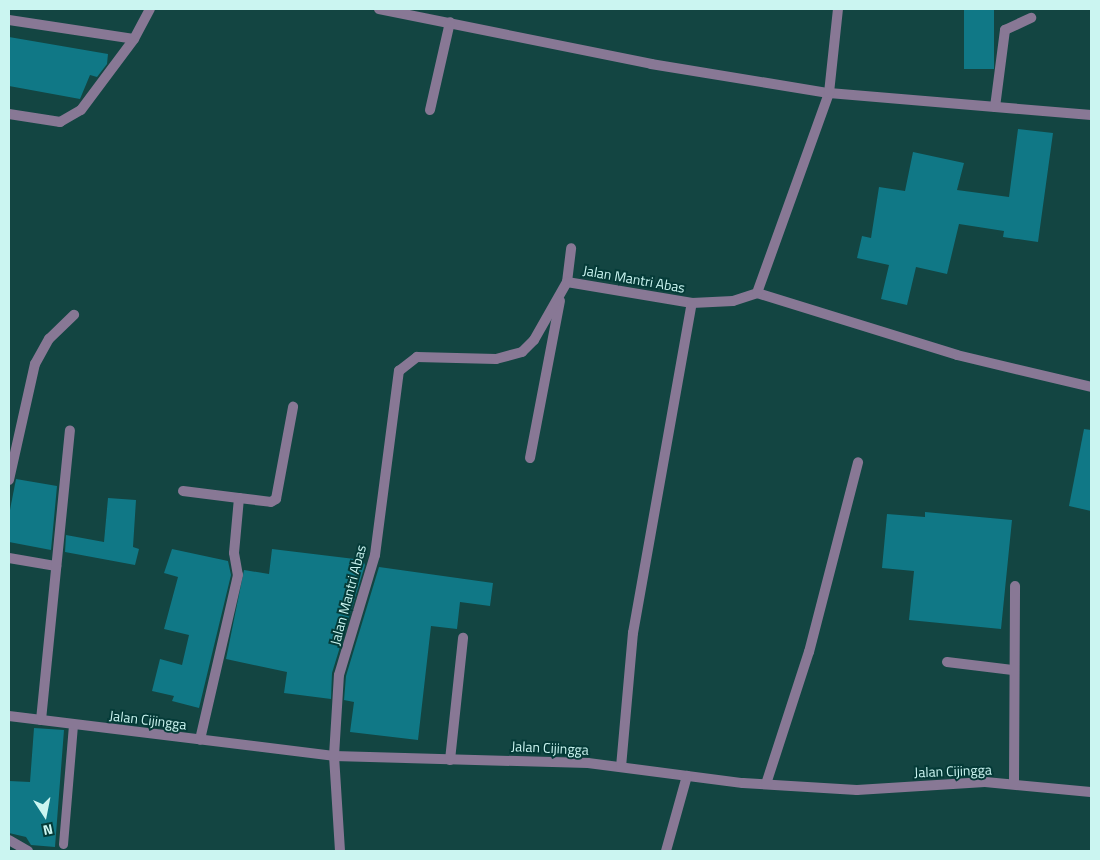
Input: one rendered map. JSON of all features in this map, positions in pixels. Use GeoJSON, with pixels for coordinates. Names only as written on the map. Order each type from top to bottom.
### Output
{"type":"FeatureCollection","features":[{"type":"Feature","properties":{"kind":"street"},"geometry":{"type":"LineString","coordinates":[[9,114],[52,122],[70,119],[82,110],[134,39],[150,9]]}},
{"type":"Feature","properties":{"kind":"street"},"geometry":{"type":"LineString","coordinates":[[379,9],[431,14],[450,22],[651,64],[829,93],[1091,115]]}},
{"type":"Feature","properties":{"kind":"street"},"geometry":{"type":"LineString","coordinates":[[838,9],[829,93],[757,293],[957,355],[1091,387]]}},
{"type":"Feature","properties":{"kind":"street"},"geometry":{"type":"LineString","coordinates":[[995,107],[1002,39],[1006,30],[1031,18]]}},
{"type":"Feature","properties":{"kind":"street"},"geometry":{"type":"LineString","coordinates":[[9,20],[134,39]]}},
{"type":"Feature","properties":{"kind":"street"},"geometry":{"type":"LineString","coordinates":[[430,110],[450,22]]}},
{"type":"Feature","properties":{"kind":"street"},"geometry":{"type":"LineString","coordinates":[[567,282],[571,248]]}},
{"type":"Feature","properties":{"kind":"street","name":"Jalan Mantri Abas"},"geometry":{"type":"LineString","coordinates":[[340,851],[334,756],[339,675],[375,555],[399,371],[417,357],[496,359],[516,355],[534,340],[567,282],[692,303],[733,301],[757,293]]}},
{"type":"Feature","properties":{"kind":"street"},"geometry":{"type":"LineString","coordinates":[[530,458],[560,297]]}},
{"type":"Feature","properties":{"kind":"street"},"geometry":{"type":"LineString","coordinates":[[621,767],[633,633],[692,303]]}},
{"type":"Feature","properties":{"kind":"street"},"geometry":{"type":"LineString","coordinates":[[9,480],[36,364],[49,339],[74,315]]}},
{"type":"Feature","properties":{"kind":"street"},"geometry":{"type":"LineString","coordinates":[[183,491],[271,502],[276,498],[293,406]]}},
{"type":"Feature","properties":{"kind":"street"},"geometry":{"type":"LineString","coordinates":[[41,720],[70,430]]}},
{"type":"Feature","properties":{"kind":"street"},"geometry":{"type":"LineString","coordinates":[[766,784],[809,652],[858,462]]}},
{"type":"Feature","properties":{"kind":"street"},"geometry":{"type":"LineString","coordinates":[[200,740],[238,575],[234,553],[239,498]]}},
{"type":"Feature","properties":{"kind":"street"},"geometry":{"type":"LineString","coordinates":[[9,558],[56,566]]}},
{"type":"Feature","properties":{"kind":"street"},"geometry":{"type":"LineString","coordinates":[[1014,784],[1013,670],[1015,586]]}},
{"type":"Feature","properties":{"kind":"street"},"geometry":{"type":"LineString","coordinates":[[450,760],[462,638]]}},
{"type":"Feature","properties":{"kind":"street"},"geometry":{"type":"LineString","coordinates":[[947,662],[1013,670]]}},
{"type":"Feature","properties":{"kind":"street","name":"Jalan Cijingga"},"geometry":{"type":"LineString","coordinates":[[9,716],[334,756],[621,767],[766,784],[857,790],[985,782],[1091,792]]}},
{"type":"Feature","properties":{"kind":"street"},"geometry":{"type":"LineString","coordinates":[[666,851],[688,776]]}},
{"type":"Feature","properties":{"kind":"street"},"geometry":{"type":"LineString","coordinates":[[9,840],[28,851]]}},
{"type":"Feature","properties":{"kind":"lane"},"geometry":{"type":"LineString","coordinates":[[63,844],[73,724]]}},
{"type":"Feature","properties":{"kind":"building"},"geometry":{"type":"Polygon","coordinates":[[[964,9],[994,9],[994,69],[964,69],[964,9]]]}},
{"type":"Feature","properties":{"kind":"building"},"geometry":{"type":"Polygon","coordinates":[[[9,37],[108,54],[107,64],[97,77],[90,75],[80,99],[9,86],[9,37]]]}},
{"type":"Feature","properties":{"kind":"building"},"geometry":{"type":"Polygon","coordinates":[[[1018,129],[1053,133],[1038,242],[1003,237],[1004,231],[959,224],[947,274],[916,267],[907,305],[881,299],[889,265],[857,258],[862,236],[871,238],[879,187],[905,191],[913,152],[964,163],[957,190],[1009,197],[1018,129]]]}},
{"type":"Feature","properties":{"kind":"building"},"geometry":{"type":"Polygon","coordinates":[[[1084,429],[1091,430],[1091,511],[1069,506],[1084,429]]]}},
{"type":"Feature","properties":{"kind":"building"},"geometry":{"type":"Polygon","coordinates":[[[16,479],[57,486],[51,550],[9,542],[9,515],[16,479]]]}},
{"type":"Feature","properties":{"kind":"building"},"geometry":{"type":"Polygon","coordinates":[[[108,498],[136,500],[133,547],[139,549],[135,565],[65,552],[66,535],[104,542],[108,498]]]}},
{"type":"Feature","properties":{"kind":"building"},"geometry":{"type":"Polygon","coordinates":[[[925,512],[1012,520],[1001,629],[909,620],[914,571],[882,568],[887,514],[925,517],[925,512]]]}},
{"type":"Feature","properties":{"kind":"building"},"geometry":{"type":"Polygon","coordinates":[[[172,549],[228,561],[231,575],[199,708],[172,701],[174,696],[152,691],[160,659],[182,665],[189,635],[164,629],[178,577],[164,573],[172,549]]]}},
{"type":"Feature","properties":{"kind":"building"},"geometry":{"type":"Polygon","coordinates":[[[272,549],[363,560],[365,565],[332,673],[331,699],[284,693],[287,672],[226,659],[244,570],[269,574],[272,549]]]}},
{"type":"Feature","properties":{"kind":"building"},"geometry":{"type":"Polygon","coordinates":[[[379,567],[493,583],[490,606],[460,602],[457,629],[431,626],[418,740],[350,732],[354,702],[344,700],[346,676],[379,567]]]}},
{"type":"Feature","properties":{"kind":"building"},"geometry":{"type":"Polygon","coordinates":[[[34,728],[64,730],[55,847],[31,845],[26,837],[9,833],[9,781],[30,782],[34,728]]]}}]}
